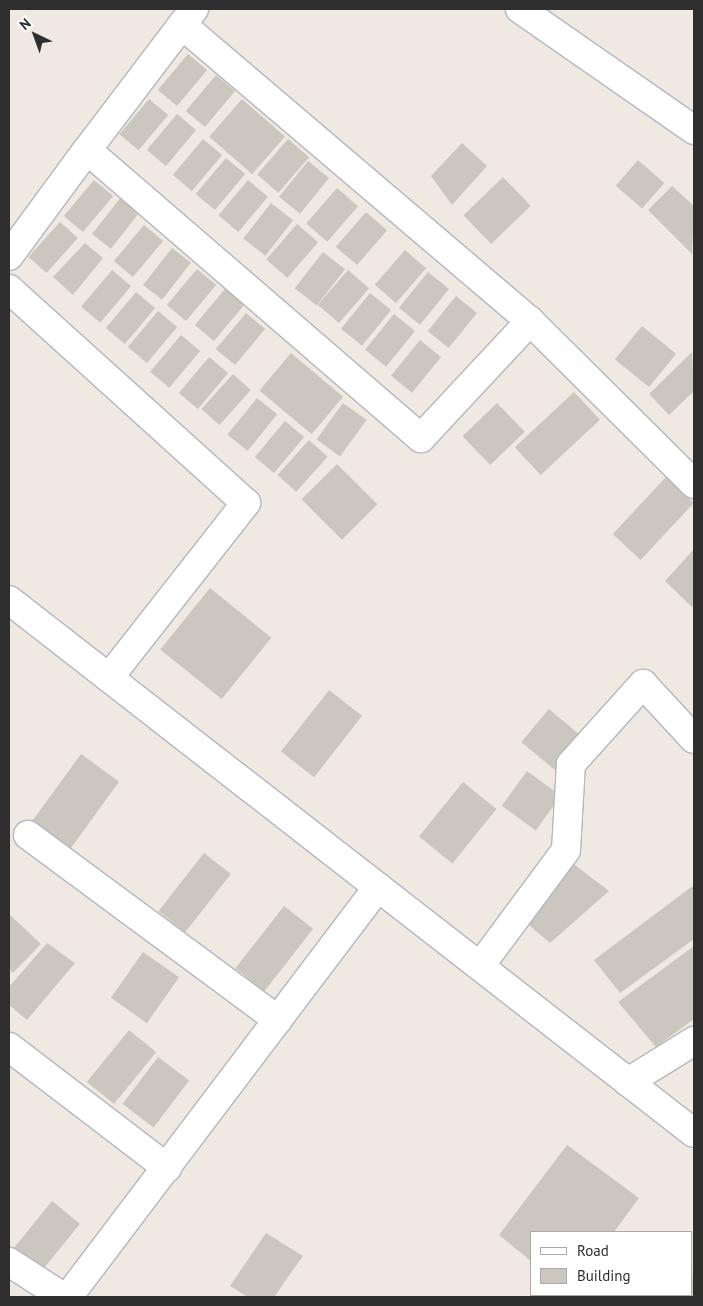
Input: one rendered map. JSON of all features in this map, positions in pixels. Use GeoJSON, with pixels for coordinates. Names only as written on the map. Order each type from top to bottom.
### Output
{"type":"FeatureCollection","features":[{"type":"Feature","properties":{"kind":"street"},"geometry":{"type":"LineString","coordinates":[[520,9],[694,130]]}},
{"type":"Feature","properties":{"kind":"street"},"geometry":{"type":"LineString","coordinates":[[9,256],[188,17],[530,321],[694,484]]}},
{"type":"Feature","properties":{"kind":"street"},"geometry":{"type":"LineString","coordinates":[[87,150],[421,438],[530,321]]}},
{"type":"Feature","properties":{"kind":"street"},"geometry":{"type":"LineString","coordinates":[[9,289],[246,503],[109,678]]}},
{"type":"Feature","properties":{"kind":"street"},"geometry":{"type":"LineString","coordinates":[[9,600],[694,1133]]}},
{"type":"Feature","properties":{"kind":"street"},"geometry":{"type":"LineString","coordinates":[[480,966],[566,850],[571,764],[643,684],[694,739]]}},
{"type":"Feature","properties":{"kind":"street"},"geometry":{"type":"LineString","coordinates":[[28,834],[278,1020]]}},
{"type":"Feature","properties":{"kind":"street"},"geometry":{"type":"LineString","coordinates":[[68,1297],[378,887]]}},
{"type":"Feature","properties":{"kind":"street"},"geometry":{"type":"LineString","coordinates":[[628,1082],[694,1041]]}},
{"type":"Feature","properties":{"kind":"street"},"geometry":{"type":"LineString","coordinates":[[9,1047],[167,1168]]}},
{"type":"Feature","properties":{"kind":"street"},"geometry":{"type":"LineString","coordinates":[[9,1262],[63,1297]]}},
{"type":"Feature","properties":{"kind":"building"},"geometry":{"type":"Polygon","coordinates":[[[188,54],[207,70],[177,106],[158,90],[188,54]]]}},
{"type":"Feature","properties":{"kind":"building"},"geometry":{"type":"Polygon","coordinates":[[[216,75],[235,91],[205,127],[186,111],[216,75]]]}},
{"type":"Feature","properties":{"kind":"building"},"geometry":{"type":"Polygon","coordinates":[[[149,99],[168,115],[139,150],[119,134],[149,99]]]}},
{"type":"Feature","properties":{"kind":"building"},"geometry":{"type":"Polygon","coordinates":[[[242,99],[285,136],[252,174],[209,137],[242,99]]]}},
{"type":"Feature","properties":{"kind":"building"},"geometry":{"type":"Polygon","coordinates":[[[177,114],[196,130],[166,166],[147,150],[177,114]]]}},
{"type":"Feature","properties":{"kind":"building"},"geometry":{"type":"Polygon","coordinates":[[[203,139],[222,155],[192,191],[173,175],[203,139]]]}},
{"type":"Feature","properties":{"kind":"building"},"geometry":{"type":"Polygon","coordinates":[[[288,139],[309,157],[278,193],[257,174],[288,139]]]}},
{"type":"Feature","properties":{"kind":"building"},"geometry":{"type":"Polygon","coordinates":[[[462,143],[487,166],[452,205],[431,176],[462,143]]]}},
{"type":"Feature","properties":{"kind":"building"},"geometry":{"type":"Polygon","coordinates":[[[226,158],[245,174],[215,210],[196,194],[226,158]]]}},
{"type":"Feature","properties":{"kind":"building"},"geometry":{"type":"Polygon","coordinates":[[[638,160],[664,183],[642,209],[616,186],[638,160]]]}},
{"type":"Feature","properties":{"kind":"building"},"geometry":{"type":"Polygon","coordinates":[[[308,161],[329,178],[300,214],[279,197],[308,161]]]}},
{"type":"Feature","properties":{"kind":"building"},"geometry":{"type":"Polygon","coordinates":[[[503,177],[531,206],[491,244],[463,215],[503,177]]]}},
{"type":"Feature","properties":{"kind":"building"},"geometry":{"type":"Polygon","coordinates":[[[94,180],[113,196],[83,232],[64,216],[94,180]]]}},
{"type":"Feature","properties":{"kind":"building"},"geometry":{"type":"Polygon","coordinates":[[[248,180],[268,197],[238,232],[218,215],[248,180]]]}},
{"type":"Feature","properties":{"kind":"building"},"geometry":{"type":"Polygon","coordinates":[[[672,186],[694,206],[692,254],[648,210],[672,186]]]}},
{"type":"Feature","properties":{"kind":"building"},"geometry":{"type":"Polygon","coordinates":[[[337,188],[358,206],[327,242],[306,223],[337,188]]]}},
{"type":"Feature","properties":{"kind":"building"},"geometry":{"type":"Polygon","coordinates":[[[121,197],[140,212],[111,249],[92,234],[121,197]]]}},
{"type":"Feature","properties":{"kind":"building"},"geometry":{"type":"Polygon","coordinates":[[[271,203],[293,220],[265,256],[243,238],[271,203]]]}},
{"type":"Feature","properties":{"kind":"building"},"geometry":{"type":"Polygon","coordinates":[[[366,212],[387,230],[357,265],[336,247],[366,212]]]}},
{"type":"Feature","properties":{"kind":"building"},"geometry":{"type":"Polygon","coordinates":[[[60,222],[78,238],[46,273],[29,257],[60,222]]]}},
{"type":"Feature","properties":{"kind":"building"},"geometry":{"type":"Polygon","coordinates":[[[297,224],[318,242],[287,278],[266,259],[297,224]]]}},
{"type":"Feature","properties":{"kind":"building"},"geometry":{"type":"Polygon","coordinates":[[[144,225],[163,241],[133,277],[114,261],[144,225]]]}},
{"type":"Feature","properties":{"kind":"building"},"geometry":{"type":"Polygon","coordinates":[[[85,243],[103,258],[73,295],[53,277],[85,243]]]}},
{"type":"Feature","properties":{"kind":"building"},"geometry":{"type":"Polygon","coordinates":[[[172,248],[191,263],[162,300],[143,285],[172,248]]]}},
{"type":"Feature","properties":{"kind":"building"},"geometry":{"type":"Polygon","coordinates":[[[405,250],[426,268],[396,303],[375,285],[405,250]]]}},
{"type":"Feature","properties":{"kind":"building"},"geometry":{"type":"Polygon","coordinates":[[[323,252],[345,269],[317,305],[295,288],[323,252]]]}},
{"type":"Feature","properties":{"kind":"building"},"geometry":{"type":"Polygon","coordinates":[[[197,269],[216,285],[186,321],[167,305],[197,269]]]}},
{"type":"Feature","properties":{"kind":"building"},"geometry":{"type":"Polygon","coordinates":[[[112,270],[131,286],[100,323],[81,307],[112,270]]]}},
{"type":"Feature","properties":{"kind":"building"},"geometry":{"type":"Polygon","coordinates":[[[348,270],[369,288],[339,323],[318,305],[348,270]]]}},
{"type":"Feature","properties":{"kind":"building"},"geometry":{"type":"Polygon","coordinates":[[[428,272],[449,289],[420,325],[399,308],[428,272]]]}},
{"type":"Feature","properties":{"kind":"building"},"geometry":{"type":"Polygon","coordinates":[[[225,289],[244,305],[214,341],[195,325],[225,289]]]}},
{"type":"Feature","properties":{"kind":"building"},"geometry":{"type":"Polygon","coordinates":[[[136,292],[155,308],[125,344],[106,328],[136,292]]]}},
{"type":"Feature","properties":{"kind":"building"},"geometry":{"type":"Polygon","coordinates":[[[370,293],[391,310],[362,346],[341,329],[370,293]]]}},
{"type":"Feature","properties":{"kind":"building"},"geometry":{"type":"Polygon","coordinates":[[[456,296],[477,313],[449,348],[428,331],[456,296]]]}},
{"type":"Feature","properties":{"kind":"building"},"geometry":{"type":"Polygon","coordinates":[[[158,311],[177,327],[147,363],[128,347],[158,311]]]}},
{"type":"Feature","properties":{"kind":"building"},"geometry":{"type":"Polygon","coordinates":[[[246,313],[265,329],[235,365],[216,349],[246,313]]]}},
{"type":"Feature","properties":{"kind":"building"},"geometry":{"type":"Polygon","coordinates":[[[394,314],[415,331],[386,367],[365,350],[394,314]]]}},
{"type":"Feature","properties":{"kind":"building"},"geometry":{"type":"Polygon","coordinates":[[[642,326],[676,354],[649,387],[615,359],[642,326]]]}},
{"type":"Feature","properties":{"kind":"building"},"geometry":{"type":"Polygon","coordinates":[[[181,335],[200,351],[169,388],[150,372],[181,335]]]}},
{"type":"Feature","properties":{"kind":"building"},"geometry":{"type":"Polygon","coordinates":[[[420,340],[441,357],[412,393],[391,376],[420,340]]]}},
{"type":"Feature","properties":{"kind":"building"},"geometry":{"type":"Polygon","coordinates":[[[692,352],[694,391],[669,415],[649,394],[692,352]]]}},
{"type":"Feature","properties":{"kind":"building"},"geometry":{"type":"Polygon","coordinates":[[[291,353],[343,397],[312,434],[260,391],[291,353]]]}},
{"type":"Feature","properties":{"kind":"building"},"geometry":{"type":"Polygon","coordinates":[[[209,357],[228,373],[198,409],[179,393],[209,357]]]}},
{"type":"Feature","properties":{"kind":"building"},"geometry":{"type":"Polygon","coordinates":[[[233,374],[251,390],[219,425],[202,409],[233,374]]]}},
{"type":"Feature","properties":{"kind":"building"},"geometry":{"type":"Polygon","coordinates":[[[574,392],[600,420],[541,475],[515,447],[574,392]]]}},
{"type":"Feature","properties":{"kind":"building"},"geometry":{"type":"Polygon","coordinates":[[[257,398],[277,414],[248,451],[227,435],[257,398]]]}},
{"type":"Feature","properties":{"kind":"building"},"geometry":{"type":"Polygon","coordinates":[[[343,403],[366,420],[340,456],[317,439],[343,403]]]}},
{"type":"Feature","properties":{"kind":"building"},"geometry":{"type":"Polygon","coordinates":[[[497,403],[525,432],[490,465],[462,436],[497,403]]]}},
{"type":"Feature","properties":{"kind":"building"},"geometry":{"type":"Polygon","coordinates":[[[285,421],[304,437],[274,473],[255,457],[285,421]]]}},
{"type":"Feature","properties":{"kind":"building"},"geometry":{"type":"Polygon","coordinates":[[[309,440],[328,457],[296,492],[278,475],[309,440]]]}},
{"type":"Feature","properties":{"kind":"building"},"geometry":{"type":"Polygon","coordinates":[[[337,464],[377,504],[342,540],[302,499],[337,464]]]}},
{"type":"Feature","properties":{"kind":"building"},"geometry":{"type":"Polygon","coordinates":[[[666,477],[694,503],[641,560],[613,534],[666,477]]]}},
{"type":"Feature","properties":{"kind":"building"},"geometry":{"type":"Polygon","coordinates":[[[694,549],[694,604],[692,607],[665,581],[694,549]]]}},
{"type":"Feature","properties":{"kind":"building"},"geometry":{"type":"Polygon","coordinates":[[[210,588],[271,638],[222,699],[160,649],[210,588]]]}},
{"type":"Feature","properties":{"kind":"building"},"geometry":{"type":"Polygon","coordinates":[[[329,690],[362,716],[314,777],[281,751],[329,690]]]}},
{"type":"Feature","properties":{"kind":"building"},"geometry":{"type":"Polygon","coordinates":[[[549,709],[583,738],[556,771],[521,742],[549,709]]]}},
{"type":"Feature","properties":{"kind":"building"},"geometry":{"type":"Polygon","coordinates":[[[81,754],[119,782],[69,850],[31,823],[81,754]]]}},
{"type":"Feature","properties":{"kind":"building"},"geometry":{"type":"Polygon","coordinates":[[[527,771],[561,796],[536,830],[502,806],[527,771]]]}},
{"type":"Feature","properties":{"kind":"building"},"geometry":{"type":"Polygon","coordinates":[[[463,782],[496,809],[452,863],[419,836],[463,782]]]}},
{"type":"Feature","properties":{"kind":"building"},"geometry":{"type":"Polygon","coordinates":[[[204,853],[231,874],[185,932],[158,911],[204,853]]]}},
{"type":"Feature","properties":{"kind":"building"},"geometry":{"type":"Polygon","coordinates":[[[567,859],[609,891],[550,943],[522,919],[567,859]]]}},
{"type":"Feature","properties":{"kind":"building"},"geometry":{"type":"Polygon","coordinates":[[[694,885],[694,939],[620,993],[594,960],[694,885]]]}},
{"type":"Feature","properties":{"kind":"building"},"geometry":{"type":"Polygon","coordinates":[[[284,906],[313,929],[265,991],[235,968],[284,906]]]}},
{"type":"Feature","properties":{"kind":"building"},"geometry":{"type":"Polygon","coordinates":[[[9,914],[41,944],[13,973],[9,969],[9,914]]]}},
{"type":"Feature","properties":{"kind":"building"},"geometry":{"type":"Polygon","coordinates":[[[47,943],[75,963],[27,1020],[9,1005],[9,987],[47,943]]]}},
{"type":"Feature","properties":{"kind":"building"},"geometry":{"type":"Polygon","coordinates":[[[694,946],[694,1019],[656,1047],[618,1002],[694,946]]]}},
{"type":"Feature","properties":{"kind":"building"},"geometry":{"type":"Polygon","coordinates":[[[143,952],[179,977],[147,1023],[111,998],[143,952]]]}},
{"type":"Feature","properties":{"kind":"building"},"geometry":{"type":"Polygon","coordinates":[[[129,1030],[156,1052],[114,1104],[87,1082],[129,1030]]]}},
{"type":"Feature","properties":{"kind":"building"},"geometry":{"type":"Polygon","coordinates":[[[158,1057],[189,1080],[154,1128],[122,1104],[158,1057]]]}},
{"type":"Feature","properties":{"kind":"building"},"geometry":{"type":"Polygon","coordinates":[[[567,1145],[639,1198],[615,1231],[530,1231],[530,1260],[499,1235],[567,1145]]]}},
{"type":"Feature","properties":{"kind":"building"},"geometry":{"type":"Polygon","coordinates":[[[52,1201],[80,1224],[38,1275],[10,1252],[52,1201]]]}},
{"type":"Feature","properties":{"kind":"building"},"geometry":{"type":"Polygon","coordinates":[[[266,1233],[303,1256],[274,1297],[248,1297],[230,1286],[266,1233]]]}},
{"type":"Feature","properties":{"kind":"building"},"geometry":{"type":"Polygon","coordinates":[[[693,1282],[694,1297],[656,1297],[693,1296],[693,1282]]]}}]}
